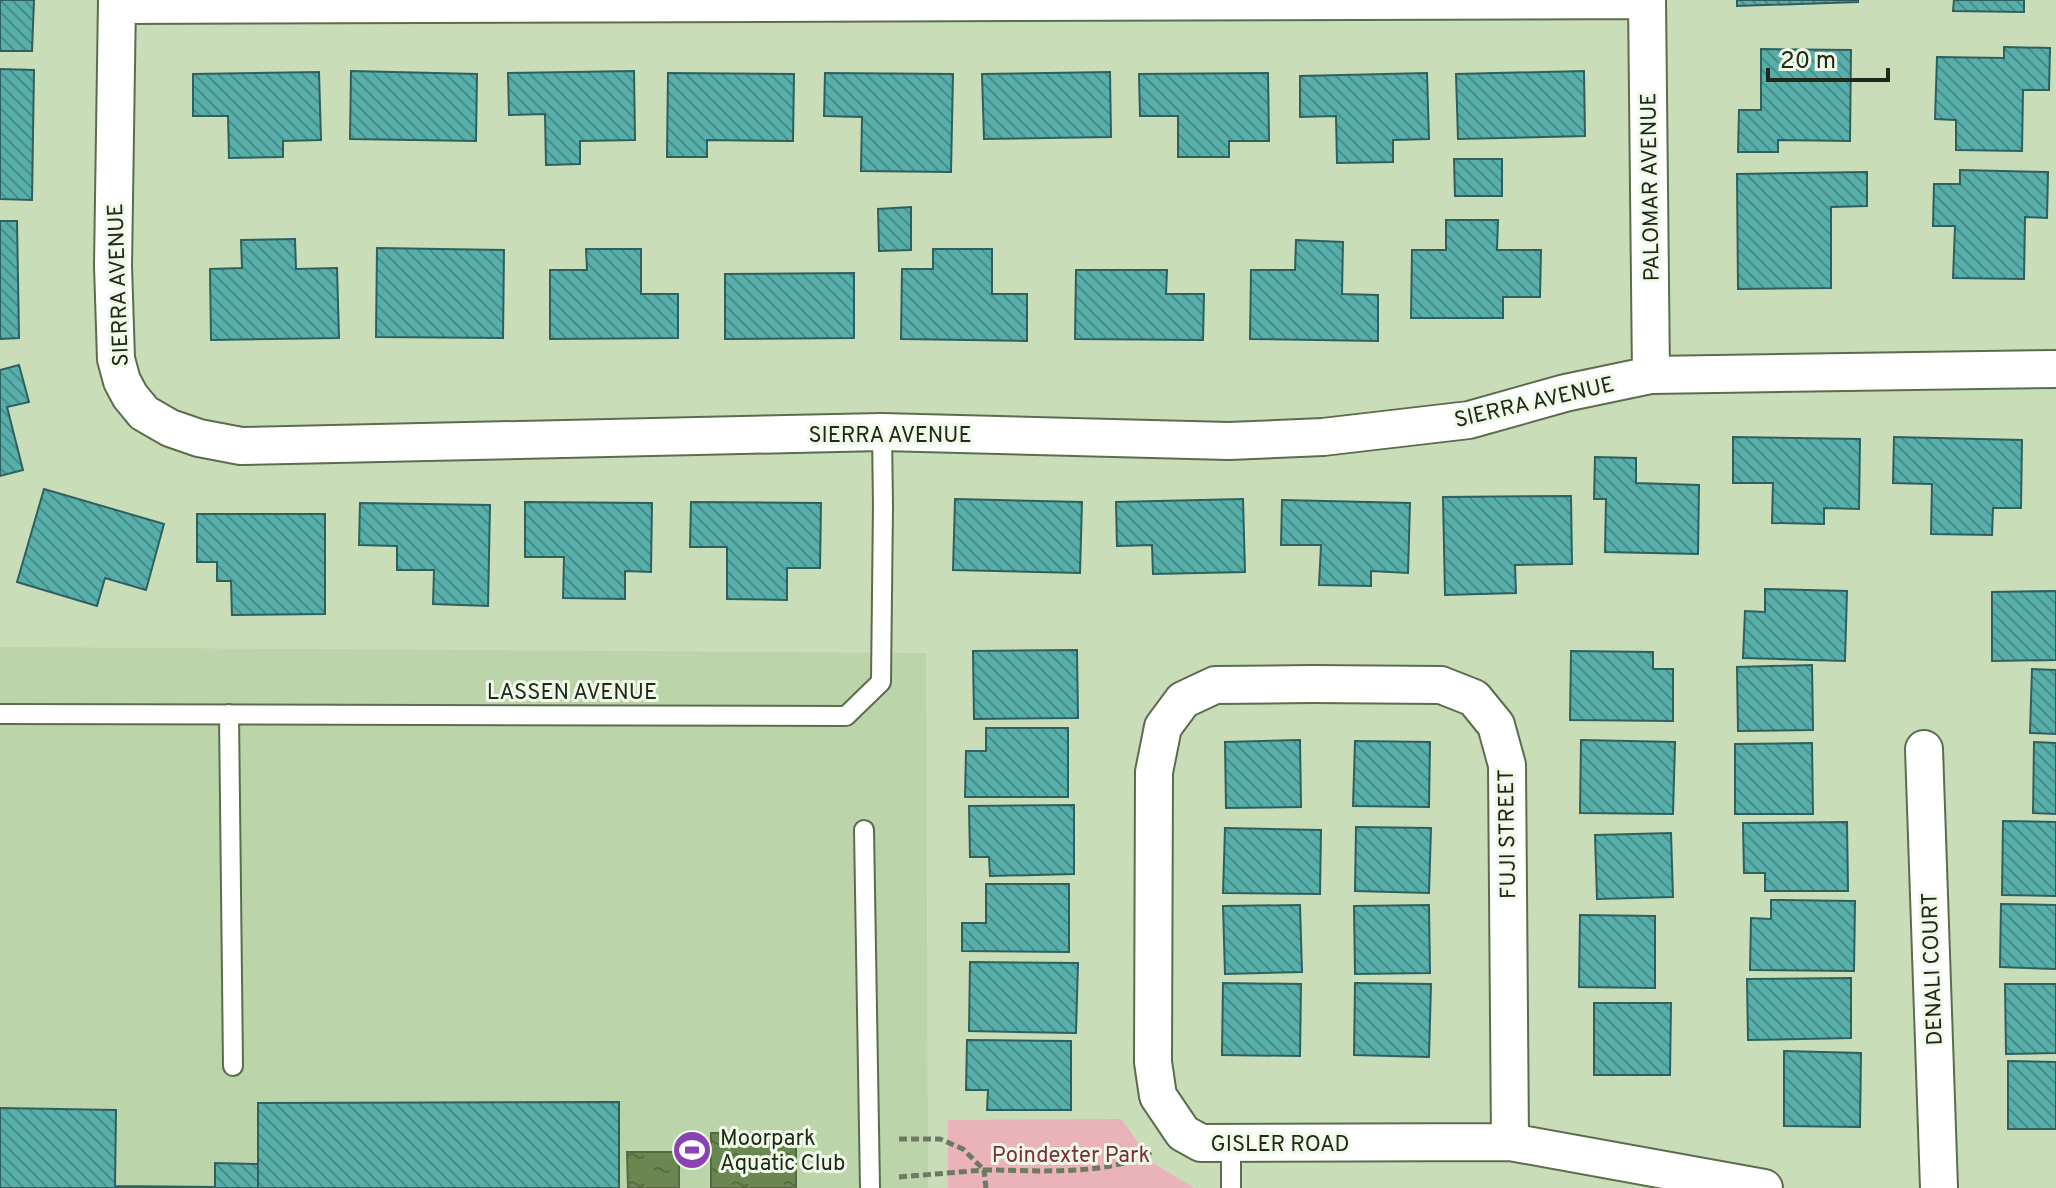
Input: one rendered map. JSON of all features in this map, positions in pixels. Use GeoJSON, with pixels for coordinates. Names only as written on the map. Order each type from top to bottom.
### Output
{"type":"FeatureCollection","features":[{"type":"Feature","properties":{"kind":"street"},"geometry":{"type":"LineString","coordinates":[[117,2],[1647,0]]}},
{"type":"Feature","properties":{"kind":"street","name":"PALOMAR AVENUE"},"geometry":{"type":"LineString","coordinates":[[1647,0],[1651,375]]}},
{"type":"Feature","properties":{"kind":"street","name":"SIERRA AVENUE"},"geometry":{"type":"LineString","coordinates":[[117,2],[113,266],[116,359],[122,381],[144,413],[170,428],[199,438],[241,446],[882,432],[1229,441],[1323,437],[1469,420],[1565,393],[1651,375],[2056,369]]}},
{"type":"Feature","properties":{"kind":"street","name":"GISLER ROAD"},"geometry":{"type":"LineString","coordinates":[[1312,684],[1215,685],[1183,700],[1163,727],[1154,772],[1153,1062],[1158,1096],[1183,1133],[1201,1143],[1231,1144],[1510,1142],[1764,1188]]}},
{"type":"Feature","properties":{"kind":"street","name":"FUJI STREET"},"geometry":{"type":"LineString","coordinates":[[1312,684],[1441,685],[1474,698],[1496,725],[1507,765],[1510,1142]]}},
{"type":"Feature","properties":{"kind":"street","name":"DENALI COURT"},"geometry":{"type":"LineString","coordinates":[[1924,749],[1939,1188]]}},
{"type":"Feature","properties":{"kind":"lane","name":"LASSEN AVENUE"},"geometry":{"type":"LineString","coordinates":[[0,714],[846,716],[881,682],[882,432]]}},
{"type":"Feature","properties":{"kind":"lane"},"geometry":{"type":"LineString","coordinates":[[229,714],[233,1066]]}},
{"type":"Feature","properties":{"kind":"lane"},"geometry":{"type":"LineString","coordinates":[[864,830],[870,1184]]}},
{"type":"Feature","properties":{"kind":"lane"},"geometry":{"type":"LineString","coordinates":[[1231,1144],[1231,1188]]}},
{"type":"Feature","properties":{"kind":"path"},"geometry":{"type":"LineString","coordinates":[[870,1184],[984,1170],[1086,1170],[1136,1161],[1183,1133]]}},
{"type":"Feature","properties":{"kind":"path"},"geometry":{"type":"LineString","coordinates":[[870,1139],[940,1139],[963,1149],[984,1170],[986,1188]]}},
{"type":"Feature","properties":{"kind":"shaded area"},"geometry":{"type":"Polygon","coordinates":[[[0,647],[926,653],[928,1188],[0,1188],[0,647]]]}},
{"type":"Feature","properties":{"kind":"green space","name":"Poindexter Park"},"geometry":{"type":"Polygon","coordinates":[[[1121,1119],[1153,1163],[1194,1188],[948,1188],[948,1120],[1121,1119]]]}},
{"type":"Feature","properties":{"kind":"water"},"geometry":{"type":"Polygon","coordinates":[[[711,1133],[796,1133],[796,1188],[711,1188],[711,1133]]]}},
{"type":"Feature","properties":{"kind":"water"},"geometry":{"type":"Polygon","coordinates":[[[627,1152],[679,1152],[679,1188],[628,1188],[627,1152]]]}},
{"type":"Feature","properties":{"kind":"building"},"geometry":{"type":"Polygon","coordinates":[[[0,0],[34,0],[32,51],[0,51],[0,0]]]}},
{"type":"Feature","properties":{"kind":"building"},"geometry":{"type":"Polygon","coordinates":[[[1737,0],[1858,0],[1858,2],[1737,6],[1737,0]]]}},
{"type":"Feature","properties":{"kind":"building"},"geometry":{"type":"Polygon","coordinates":[[[1954,0],[2024,0],[2024,12],[1953,11],[1954,0]]]}},
{"type":"Feature","properties":{"kind":"building"},"geometry":{"type":"Polygon","coordinates":[[[2004,47],[2050,48],[2049,90],[2023,90],[2022,151],[1956,150],[1956,120],[1935,119],[1937,57],[2004,58],[2004,47]]]}},
{"type":"Feature","properties":{"kind":"building"},"geometry":{"type":"Polygon","coordinates":[[[1761,49],[1851,50],[1850,141],[1778,140],[1778,152],[1738,152],[1739,110],[1761,110],[1761,49]]]}},
{"type":"Feature","properties":{"kind":"building"},"geometry":{"type":"Polygon","coordinates":[[[0,69],[34,70],[32,200],[0,199],[0,69]]]}},
{"type":"Feature","properties":{"kind":"building"},"geometry":{"type":"Polygon","coordinates":[[[351,71],[477,74],[476,141],[350,139],[351,71]]]}},
{"type":"Feature","properties":{"kind":"building"},"geometry":{"type":"Polygon","coordinates":[[[634,71],[635,140],[580,141],[580,164],[546,165],[545,114],[509,115],[508,73],[634,71]]]}},
{"type":"Feature","properties":{"kind":"building"},"geometry":{"type":"Polygon","coordinates":[[[1584,71],[1585,136],[1458,139],[1456,74],[1584,71]]]}},
{"type":"Feature","properties":{"kind":"building"},"geometry":{"type":"Polygon","coordinates":[[[319,72],[321,140],[283,141],[283,157],[229,158],[228,116],[193,116],[193,74],[319,72]]]}},
{"type":"Feature","properties":{"kind":"building"},"geometry":{"type":"Polygon","coordinates":[[[1110,72],[1111,137],[984,139],[982,74],[1110,72]]]}},
{"type":"Feature","properties":{"kind":"building"},"geometry":{"type":"Polygon","coordinates":[[[668,73],[794,74],[793,141],[707,140],[707,157],[667,157],[668,73]]]}},
{"type":"Feature","properties":{"kind":"building"},"geometry":{"type":"Polygon","coordinates":[[[825,73],[953,74],[951,172],[861,171],[862,117],[824,116],[825,73]]]}},
{"type":"Feature","properties":{"kind":"building"},"geometry":{"type":"Polygon","coordinates":[[[1268,73],[1269,141],[1229,141],[1229,157],[1178,157],[1178,116],[1140,116],[1139,74],[1268,73]]]}},
{"type":"Feature","properties":{"kind":"building"},"geometry":{"type":"Polygon","coordinates":[[[1427,73],[1429,139],[1393,140],[1393,162],[1337,163],[1336,116],[1300,117],[1300,76],[1427,73]]]}},
{"type":"Feature","properties":{"kind":"building"},"geometry":{"type":"Polygon","coordinates":[[[1454,159],[1502,159],[1502,196],[1455,196],[1454,159]]]}},
{"type":"Feature","properties":{"kind":"building"},"geometry":{"type":"Polygon","coordinates":[[[1960,170],[2048,172],[2047,218],[2025,217],[2024,279],[1953,278],[1955,226],[1933,226],[1934,184],[1960,184],[1960,170]]]}},
{"type":"Feature","properties":{"kind":"building"},"geometry":{"type":"Polygon","coordinates":[[[1867,172],[1867,206],[1831,207],[1831,288],[1738,289],[1737,174],[1867,172]]]}},
{"type":"Feature","properties":{"kind":"building"},"geometry":{"type":"Polygon","coordinates":[[[911,207],[911,250],[879,251],[878,209],[911,207]]]}},
{"type":"Feature","properties":{"kind":"building"},"geometry":{"type":"Polygon","coordinates":[[[1446,220],[1498,220],[1497,250],[1541,250],[1540,297],[1503,297],[1503,318],[1411,318],[1412,250],[1446,250],[1446,220]]]}},
{"type":"Feature","properties":{"kind":"building"},"geometry":{"type":"Polygon","coordinates":[[[0,221],[17,221],[19,338],[0,339],[0,221]]]}},
{"type":"Feature","properties":{"kind":"building"},"geometry":{"type":"Polygon","coordinates":[[[295,239],[296,269],[337,268],[339,338],[211,340],[210,269],[242,268],[241,240],[295,239]]]}},
{"type":"Feature","properties":{"kind":"building"},"geometry":{"type":"Polygon","coordinates":[[[1296,240],[1343,242],[1342,294],[1378,295],[1378,341],[1250,339],[1251,270],[1295,270],[1296,240]]]}},
{"type":"Feature","properties":{"kind":"building"},"geometry":{"type":"Polygon","coordinates":[[[377,248],[504,250],[503,338],[376,337],[377,248]]]}},
{"type":"Feature","properties":{"kind":"building"},"geometry":{"type":"Polygon","coordinates":[[[586,249],[641,249],[641,294],[678,294],[678,338],[550,339],[550,270],[587,270],[586,249]]]}},
{"type":"Feature","properties":{"kind":"building"},"geometry":{"type":"Polygon","coordinates":[[[933,249],[992,249],[992,294],[1027,294],[1027,341],[901,339],[902,269],[933,269],[933,249]]]}},
{"type":"Feature","properties":{"kind":"building"},"geometry":{"type":"Polygon","coordinates":[[[1076,270],[1167,270],[1166,294],[1204,294],[1203,340],[1075,339],[1076,270]]]}},
{"type":"Feature","properties":{"kind":"building"},"geometry":{"type":"Polygon","coordinates":[[[854,273],[854,338],[725,339],[725,274],[854,273]]]}},
{"type":"Feature","properties":{"kind":"building"},"geometry":{"type":"Polygon","coordinates":[[[19,365],[29,402],[7,407],[23,470],[0,476],[0,370],[19,365]]]}},
{"type":"Feature","properties":{"kind":"building"},"geometry":{"type":"Polygon","coordinates":[[[1733,437],[1860,439],[1859,509],[1824,508],[1824,524],[1772,523],[1773,483],[1733,483],[1733,437]]]}},
{"type":"Feature","properties":{"kind":"building"},"geometry":{"type":"Polygon","coordinates":[[[1894,437],[2022,440],[2021,508],[1993,508],[1992,535],[1931,534],[1932,484],[1893,483],[1894,437]]]}},
{"type":"Feature","properties":{"kind":"building"},"geometry":{"type":"Polygon","coordinates":[[[1595,457],[1636,458],[1636,483],[1699,485],[1698,554],[1605,552],[1606,499],[1594,499],[1595,457]]]}},
{"type":"Feature","properties":{"kind":"building"},"geometry":{"type":"Polygon","coordinates":[[[44,489],[164,524],[146,590],[105,578],[97,606],[17,582],[44,489]]]}},
{"type":"Feature","properties":{"kind":"building"},"geometry":{"type":"Polygon","coordinates":[[[1571,496],[1572,564],[1515,565],[1516,593],[1445,595],[1443,497],[1571,496]]]}},
{"type":"Feature","properties":{"kind":"building"},"geometry":{"type":"Polygon","coordinates":[[[955,499],[1082,502],[1080,573],[953,570],[955,499]]]}},
{"type":"Feature","properties":{"kind":"building"},"geometry":{"type":"Polygon","coordinates":[[[1243,499],[1245,572],[1153,574],[1152,545],[1117,546],[1116,502],[1243,499]]]}},
{"type":"Feature","properties":{"kind":"building"},"geometry":{"type":"Polygon","coordinates":[[[1282,500],[1410,503],[1408,573],[1371,571],[1371,586],[1319,585],[1321,545],[1281,545],[1282,500]]]}},
{"type":"Feature","properties":{"kind":"building"},"geometry":{"type":"Polygon","coordinates":[[[525,502],[652,503],[651,572],[625,571],[625,599],[563,598],[564,557],[525,557],[525,502]]]}},
{"type":"Feature","properties":{"kind":"building"},"geometry":{"type":"Polygon","coordinates":[[[691,502],[821,503],[820,568],[787,568],[787,600],[727,599],[727,547],[690,547],[691,502]]]}},
{"type":"Feature","properties":{"kind":"building"},"geometry":{"type":"Polygon","coordinates":[[[360,503],[490,505],[488,606],[433,604],[434,570],[397,570],[397,546],[359,545],[360,503]]]}},
{"type":"Feature","properties":{"kind":"building"},"geometry":{"type":"Polygon","coordinates":[[[197,514],[325,514],[325,614],[232,615],[231,581],[217,581],[217,562],[197,562],[197,514]]]}},
{"type":"Feature","properties":{"kind":"building"},"geometry":{"type":"Polygon","coordinates":[[[1765,589],[1847,591],[1845,661],[1743,658],[1745,611],[1765,612],[1765,589]]]}},
{"type":"Feature","properties":{"kind":"building"},"geometry":{"type":"Polygon","coordinates":[[[2056,591],[2056,660],[1992,661],[1992,592],[2056,591]]]}},
{"type":"Feature","properties":{"kind":"building"},"geometry":{"type":"Polygon","coordinates":[[[1077,650],[1078,718],[974,719],[973,651],[1077,650]]]}},
{"type":"Feature","properties":{"kind":"building"},"geometry":{"type":"Polygon","coordinates":[[[1571,651],[1653,652],[1653,669],[1673,669],[1673,721],[1570,720],[1571,651]]]}},
{"type":"Feature","properties":{"kind":"building"},"geometry":{"type":"Polygon","coordinates":[[[1812,665],[1813,730],[1738,731],[1737,667],[1812,665]]]}},
{"type":"Feature","properties":{"kind":"building"},"geometry":{"type":"Polygon","coordinates":[[[2032,669],[2056,670],[2056,734],[2030,733],[2032,669]]]}},
{"type":"Feature","properties":{"kind":"building"},"geometry":{"type":"Polygon","coordinates":[[[986,728],[1068,728],[1068,797],[965,797],[966,751],[986,751],[986,728]]]}},
{"type":"Feature","properties":{"kind":"building"},"geometry":{"type":"Polygon","coordinates":[[[1300,740],[1301,807],[1226,808],[1225,742],[1300,740]]]}},
{"type":"Feature","properties":{"kind":"building"},"geometry":{"type":"Polygon","coordinates":[[[1581,740],[1675,742],[1673,814],[1580,813],[1581,740]]]}},
{"type":"Feature","properties":{"kind":"building"},"geometry":{"type":"Polygon","coordinates":[[[1355,741],[1430,742],[1429,807],[1353,806],[1355,741]]]}},
{"type":"Feature","properties":{"kind":"building"},"geometry":{"type":"Polygon","coordinates":[[[2034,742],[2056,743],[2056,814],[2033,813],[2034,742]]]}},
{"type":"Feature","properties":{"kind":"building"},"geometry":{"type":"Polygon","coordinates":[[[1812,743],[1813,814],[1735,814],[1735,744],[1812,743]]]}},
{"type":"Feature","properties":{"kind":"building"},"geometry":{"type":"Polygon","coordinates":[[[1074,805],[1074,874],[990,876],[989,857],[970,857],[969,806],[1074,805]]]}},
{"type":"Feature","properties":{"kind":"building"},"geometry":{"type":"Polygon","coordinates":[[[2003,821],[2056,822],[2056,896],[2002,895],[2003,821]]]}},
{"type":"Feature","properties":{"kind":"building"},"geometry":{"type":"Polygon","coordinates":[[[1847,822],[1848,891],[1765,891],[1765,873],[1744,873],[1743,823],[1847,822]]]}},
{"type":"Feature","properties":{"kind":"building"},"geometry":{"type":"Polygon","coordinates":[[[1356,827],[1431,828],[1429,893],[1355,891],[1356,827]]]}},
{"type":"Feature","properties":{"kind":"building"},"geometry":{"type":"Polygon","coordinates":[[[1225,828],[1321,830],[1320,894],[1223,893],[1225,828]]]}},
{"type":"Feature","properties":{"kind":"building"},"geometry":{"type":"Polygon","coordinates":[[[1671,833],[1673,897],[1597,899],[1595,835],[1671,833]]]}},
{"type":"Feature","properties":{"kind":"building"},"geometry":{"type":"Polygon","coordinates":[[[986,884],[1069,884],[1069,952],[962,951],[962,923],[986,923],[986,884]]]}},
{"type":"Feature","properties":{"kind":"building"},"geometry":{"type":"Polygon","coordinates":[[[1771,900],[1855,901],[1854,971],[1750,970],[1751,918],[1771,919],[1771,900]]]}},
{"type":"Feature","properties":{"kind":"building"},"geometry":{"type":"Polygon","coordinates":[[[2001,904],[2056,905],[2056,969],[2000,967],[2001,904]]]}},
{"type":"Feature","properties":{"kind":"building"},"geometry":{"type":"Polygon","coordinates":[[[1300,905],[1302,972],[1225,974],[1223,906],[1300,905]]]}},
{"type":"Feature","properties":{"kind":"building"},"geometry":{"type":"Polygon","coordinates":[[[1429,905],[1430,973],[1355,974],[1354,906],[1429,905]]]}},
{"type":"Feature","properties":{"kind":"building"},"geometry":{"type":"Polygon","coordinates":[[[1580,915],[1655,916],[1655,988],[1579,987],[1580,915]]]}},
{"type":"Feature","properties":{"kind":"building"},"geometry":{"type":"Polygon","coordinates":[[[970,962],[1078,963],[1076,1033],[969,1031],[970,962]]]}},
{"type":"Feature","properties":{"kind":"building"},"geometry":{"type":"Polygon","coordinates":[[[1851,978],[1851,1038],[1748,1040],[1747,979],[1851,978]]]}},
{"type":"Feature","properties":{"kind":"building"},"geometry":{"type":"Polygon","coordinates":[[[1223,983],[1301,984],[1300,1056],[1222,1055],[1223,983]]]}},
{"type":"Feature","properties":{"kind":"building"},"geometry":{"type":"Polygon","coordinates":[[[1355,983],[1431,984],[1429,1057],[1354,1055],[1355,983]]]}},
{"type":"Feature","properties":{"kind":"building"},"geometry":{"type":"Polygon","coordinates":[[[2005,984],[2056,984],[2056,1053],[2006,1054],[2005,984]]]}},
{"type":"Feature","properties":{"kind":"building"},"geometry":{"type":"Polygon","coordinates":[[[1594,1003],[1671,1003],[1670,1075],[1594,1075],[1594,1003]]]}},
{"type":"Feature","properties":{"kind":"building"},"geometry":{"type":"Polygon","coordinates":[[[967,1040],[1071,1041],[1071,1110],[987,1110],[988,1090],[966,1090],[967,1040]]]}},
{"type":"Feature","properties":{"kind":"building"},"geometry":{"type":"Polygon","coordinates":[[[1784,1051],[1861,1053],[1860,1127],[1784,1126],[1784,1051]]]}},
{"type":"Feature","properties":{"kind":"building"},"geometry":{"type":"Polygon","coordinates":[[[2008,1061],[2056,1062],[2056,1129],[2008,1129],[2008,1061]]]}},
{"type":"Feature","properties":{"kind":"building"},"geometry":{"type":"Polygon","coordinates":[[[619,1102],[619,1188],[258,1188],[258,1103],[619,1102]]]}},
{"type":"Feature","properties":{"kind":"building"},"geometry":{"type":"Polygon","coordinates":[[[0,1108],[116,1110],[115,1186],[215,1187],[215,1163],[258,1164],[258,1188],[0,1188],[0,1108]]]}},
{"type":"Feature","properties":{"kind":"place","name":"Moorpark Aquatic Club"},"geometry":{"type":"Point","coordinates":[692,1150]}}]}
